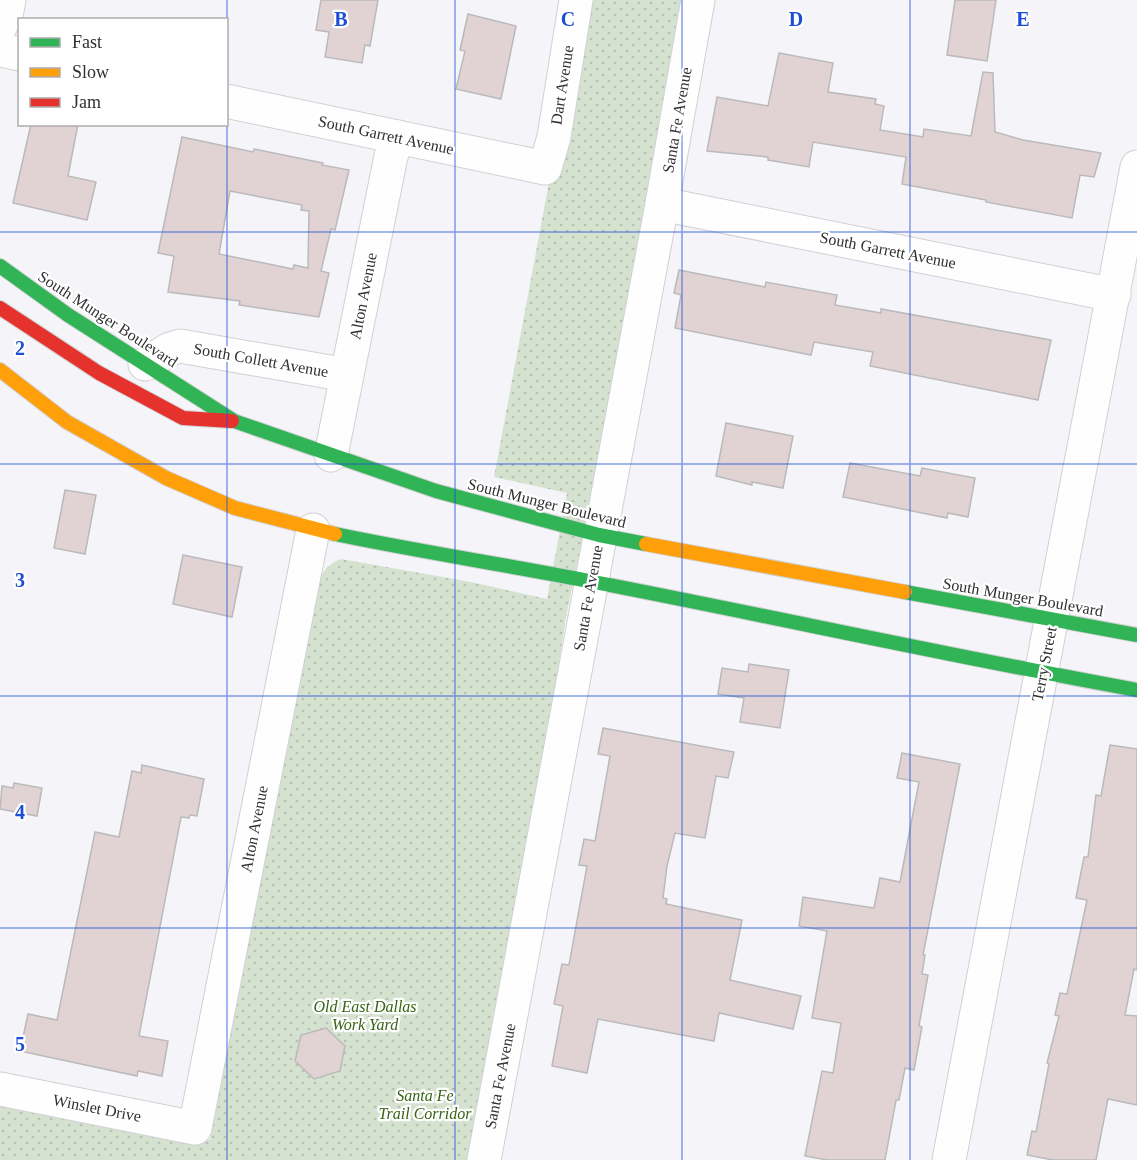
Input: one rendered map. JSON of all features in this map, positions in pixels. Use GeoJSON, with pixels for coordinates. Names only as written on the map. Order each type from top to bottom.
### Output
{"type":"FeatureCollection","features":[{"type":"Feature","properties":{"kind":"main road","name":"South Munger Boulevard"},"geometry":{"type":"LineString","coordinates":[[0,266],[68,315],[234,421],[436,491],[600,535],[1137,634]]}},
{"type":"Feature","properties":{"kind":"main road"},"geometry":{"type":"LineString","coordinates":[[0,308],[99,373],[183,418],[234,421]]}},
{"type":"Feature","properties":{"kind":"main road"},"geometry":{"type":"LineString","coordinates":[[0,370],[67,422],[166,478],[235,508],[313,530],[433,554],[591,581],[1137,690]]}},
{"type":"Feature","properties":{"kind":"street"},"geometry":{"type":"LineString","coordinates":[[0,27],[6,15],[9,0]]}},
{"type":"Feature","properties":{"kind":"street","name":"Dart Avenue"},"geometry":{"type":"LineString","coordinates":[[545,168],[554,137],[576,0]]}},
{"type":"Feature","properties":{"kind":"street","name":"Santa Fe Avenue"},"geometry":{"type":"LineString","coordinates":[[484,1160],[698,0]]}},
{"type":"Feature","properties":{"kind":"street"},"geometry":{"type":"LineString","coordinates":[[0,50],[18,54]]}},
{"type":"Feature","properties":{"kind":"street","name":"South Garrett Avenue"},"geometry":{"type":"LineString","coordinates":[[228,101],[545,168]]}},
{"type":"Feature","properties":{"kind":"street","name":"Alton Avenue"},"geometry":{"type":"LineString","coordinates":[[331,455],[391,156],[398,137]]}},
{"type":"Feature","properties":{"kind":"street","name":"Terry Street"},"geometry":{"type":"LineString","coordinates":[[949,1160],[1137,167]]}},
{"type":"Feature","properties":{"kind":"street","name":"South Garrett Avenue"},"geometry":{"type":"LineString","coordinates":[[662,204],[1114,295]]}},
{"type":"Feature","properties":{"kind":"street","name":"South Collett Avenue"},"geometry":{"type":"LineString","coordinates":[[145,364],[180,346],[347,375]]}},
{"type":"Feature","properties":{"kind":"street","name":"Alton Avenue"},"geometry":{"type":"LineString","coordinates":[[195,1128],[313,530]]}},
{"type":"Feature","properties":{"kind":"street","name":"Winslet Drive"},"geometry":{"type":"LineString","coordinates":[[0,1089],[195,1128]]}},
{"type":"Feature","properties":{"kind":"green space","name":"Old East Dallas Work Yard"},"geometry":{"type":"Polygon","coordinates":[[[583,0],[681,0],[604,435],[566,617],[549,728],[468,1160],[0,1160],[0,1102],[210,1140],[319,579],[323,572],[341,559],[471,582],[547,599],[567,493],[494,477],[583,0]]]}},
{"type":"Feature","properties":{"kind":"building"},"geometry":{"type":"Polygon","coordinates":[[[321,0],[378,0],[370,46],[365,45],[362,63],[325,57],[329,32],[316,30],[321,0]]]}},
{"type":"Feature","properties":{"kind":"building"},"geometry":{"type":"Polygon","coordinates":[[[955,0],[996,0],[987,61],[947,55],[955,0]]]}},
{"type":"Feature","properties":{"kind":"building"},"geometry":{"type":"Polygon","coordinates":[[[468,14],[516,26],[501,99],[456,89],[465,51],[460,50],[468,14]]]}},
{"type":"Feature","properties":{"kind":"building"},"geometry":{"type":"Polygon","coordinates":[[[779,53],[833,63],[828,92],[876,99],[875,104],[884,106],[880,130],[923,137],[924,129],[971,136],[983,72],[993,73],[995,132],[1023,140],[1101,153],[1094,177],[1080,175],[1072,218],[902,184],[906,157],[813,142],[809,167],[768,160],[768,157],[707,151],[717,97],[768,106],[779,53]]]}},
{"type":"Feature","properties":{"kind":"building"},"geometry":{"type":"Polygon","coordinates":[[[31,126],[78,126],[68,176],[96,182],[87,220],[13,203],[31,126]]]}},
{"type":"Feature","properties":{"kind":"building"},"geometry":{"type":"Polygon","coordinates":[[[182,137],[253,152],[254,149],[349,170],[335,230],[331,229],[321,271],[329,273],[319,317],[239,305],[240,301],[168,292],[174,256],[158,253],[182,137]],[[230,191],[219,254],[293,269],[294,265],[308,268],[309,211],[301,210],[302,205],[230,191]]]}},
{"type":"Feature","properties":{"kind":"building"},"geometry":{"type":"Polygon","coordinates":[[[679,270],[765,287],[766,282],[837,295],[835,305],[881,313],[881,309],[1051,340],[1038,400],[870,366],[873,352],[814,342],[811,355],[675,328],[681,295],[674,293],[679,270]]]}},
{"type":"Feature","properties":{"kind":"building"},"geometry":{"type":"Polygon","coordinates":[[[726,423],[793,436],[783,488],[752,482],[752,485],[716,476],[726,423]]]}},
{"type":"Feature","properties":{"kind":"building"},"geometry":{"type":"Polygon","coordinates":[[[850,463],[920,476],[922,468],[975,478],[968,517],[948,513],[947,518],[843,497],[850,463]]]}},
{"type":"Feature","properties":{"kind":"building"},"geometry":{"type":"Polygon","coordinates":[[[65,490],[96,495],[85,554],[54,548],[65,490]]]}},
{"type":"Feature","properties":{"kind":"building"},"geometry":{"type":"Polygon","coordinates":[[[183,555],[242,567],[232,617],[173,604],[183,555]]]}},
{"type":"Feature","properties":{"kind":"building"},"geometry":{"type":"Polygon","coordinates":[[[749,664],[789,670],[780,728],[740,722],[744,698],[718,694],[722,668],[748,672],[749,664]]]}},
{"type":"Feature","properties":{"kind":"building"},"geometry":{"type":"Polygon","coordinates":[[[603,728],[734,752],[728,778],[716,776],[705,838],[675,833],[667,866],[663,898],[667,899],[666,904],[742,920],[730,980],[801,996],[793,1029],[719,1013],[714,1041],[598,1019],[587,1073],[552,1066],[563,1006],[554,1004],[562,964],[569,965],[587,866],[579,865],[584,839],[595,841],[610,756],[598,754],[603,728]]]}},
{"type":"Feature","properties":{"kind":"building"},"geometry":{"type":"Polygon","coordinates":[[[1110,745],[1137,749],[1137,970],[1134,969],[1125,1015],[1137,1016],[1137,1105],[1108,1099],[1096,1160],[1053,1160],[1027,1155],[1032,1131],[1036,1132],[1049,1064],[1047,1063],[1059,1016],[1055,1015],[1060,993],[1067,994],[1087,900],[1076,898],[1084,857],[1088,857],[1096,795],[1101,796],[1110,745]]]}},
{"type":"Feature","properties":{"kind":"building"},"geometry":{"type":"Polygon","coordinates":[[[902,753],[960,764],[923,955],[925,955],[922,974],[928,975],[914,1070],[905,1068],[899,1100],[896,1100],[885,1160],[827,1160],[805,1156],[822,1071],[833,1073],[841,1023],[812,1018],[827,931],[799,926],[803,897],[874,908],[880,878],[900,882],[919,782],[897,778],[902,753]]]}},
{"type":"Feature","properties":{"kind":"building"},"geometry":{"type":"Polygon","coordinates":[[[142,765],[204,779],[197,816],[181,817],[139,1036],[168,1041],[162,1076],[138,1071],[137,1076],[20,1051],[28,1014],[57,1020],[95,832],[119,837],[132,771],[141,773],[142,765]]]}},
{"type":"Feature","properties":{"kind":"building"},"geometry":{"type":"Polygon","coordinates":[[[14,783],[42,788],[37,816],[0,809],[2,786],[13,788],[14,783]]]}},
{"type":"Feature","properties":{"kind":"building"},"geometry":{"type":"Polygon","coordinates":[[[326,1028],[345,1046],[340,1071],[314,1079],[295,1061],[301,1035],[326,1028]]]}},
{"type":"Feature","properties":{"kind":"traffic: fast"},"geometry":{"type":"LineString","coordinates":[[0,266],[68,315],[234,421],[436,491],[599,535],[646,544]]}},
{"type":"Feature","properties":{"kind":"traffic: fast"},"geometry":{"type":"LineString","coordinates":[[335,534],[594,582],[1137,690]]}},
{"type":"Feature","properties":{"kind":"traffic: fast"},"geometry":{"type":"LineString","coordinates":[[905,592],[1137,635]]}},
{"type":"Feature","properties":{"kind":"traffic: slow"},"geometry":{"type":"LineString","coordinates":[[0,370],[67,422],[166,478],[235,508],[335,534]]}},
{"type":"Feature","properties":{"kind":"traffic: slow"},"geometry":{"type":"LineString","coordinates":[[646,544],[905,592]]}},
{"type":"Feature","properties":{"kind":"traffic: jam"},"geometry":{"type":"LineString","coordinates":[[0,308],[99,373],[183,418],[232,421]]}},
{"type":"Feature","properties":{"kind":"park label","name":"Santa Fe Trail Corridor"},"geometry":{"type":"Point","coordinates":[425,1104]}}]}
